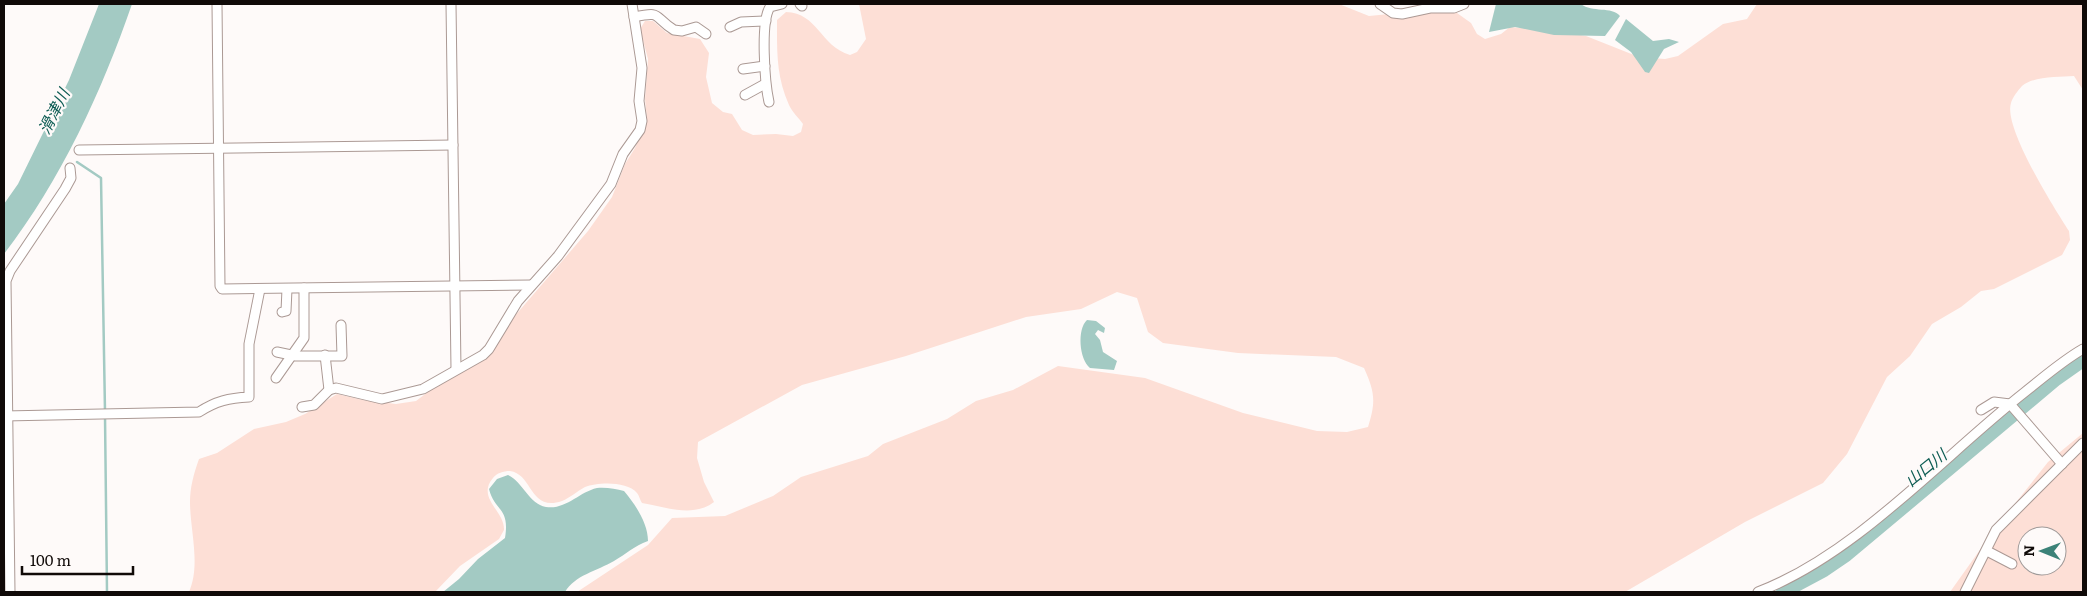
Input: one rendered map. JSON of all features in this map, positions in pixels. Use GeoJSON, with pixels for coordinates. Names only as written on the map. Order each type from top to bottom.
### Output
{"type":"FeatureCollection","features":[{"type":"Feature","properties":{"kind":"street"},"geometry":{"type":"LineString","coordinates":[[218,4],[220,286],[222,289],[531,286]]}},
{"type":"Feature","properties":{"kind":"street"},"geometry":{"type":"LineString","coordinates":[[451,4],[456,369]]}},
{"type":"Feature","properties":{"kind":"street"},"geometry":{"type":"LineString","coordinates":[[302,407],[314,405],[329,390],[350,390],[382,399],[422,389],[483,355],[489,349],[512,309],[563,250],[611,184],[623,154],[640,130],[642,121],[639,101],[642,68],[632,4]]}},
{"type":"Feature","properties":{"kind":"street"},"geometry":{"type":"LineString","coordinates":[[769,102],[765,84],[766,21],[770,5],[782,4]]}},
{"type":"Feature","properties":{"kind":"street"},"geometry":{"type":"LineString","coordinates":[[1380,4],[1393,13],[1402,14],[1430,8],[1454,8],[1464,4]]}},
{"type":"Feature","properties":{"kind":"street"},"geometry":{"type":"LineString","coordinates":[[634,17],[653,13],[658,15],[674,30],[682,31],[696,27],[706,34]]}},
{"type":"Feature","properties":{"kind":"street"},"geometry":{"type":"LineString","coordinates":[[730,27],[741,22],[766,21]]}},
{"type":"Feature","properties":{"kind":"street"},"geometry":{"type":"LineString","coordinates":[[744,69],[765,66]]}},
{"type":"Feature","properties":{"kind":"street"},"geometry":{"type":"LineString","coordinates":[[746,96],[765,84]]}},
{"type":"Feature","properties":{"kind":"street"},"geometry":{"type":"LineString","coordinates":[[79,150],[453,146]]}},
{"type":"Feature","properties":{"kind":"street"},"geometry":{"type":"LineString","coordinates":[[10,592],[6,416],[7,277],[65,189],[71,178],[70,168]]}},
{"type":"Feature","properties":{"kind":"street"},"geometry":{"type":"LineString","coordinates":[[276,378],[304,338],[304,288]]}},
{"type":"Feature","properties":{"kind":"street"},"geometry":{"type":"LineString","coordinates":[[6,416],[199,412],[214,402],[230,398],[249,397],[249,344],[260,289]]}},
{"type":"Feature","properties":{"kind":"street"},"geometry":{"type":"LineString","coordinates":[[282,312],[286,311],[287,289]]}},
{"type":"Feature","properties":{"kind":"street"},"geometry":{"type":"LineString","coordinates":[[278,352],[293,355],[342,356],[341,325]]}},
{"type":"Feature","properties":{"kind":"street"},"geometry":{"type":"LineString","coordinates":[[1758,592],[1778,584],[1850,540],[2011,405],[2083,349]]}},
{"type":"Feature","properties":{"kind":"street"},"geometry":{"type":"LineString","coordinates":[[325,355],[329,390]]}},
{"type":"Feature","properties":{"kind":"street"},"geometry":{"type":"LineString","coordinates":[[1981,410],[1994,402],[2011,405],[2062,464]]}},
{"type":"Feature","properties":{"kind":"street"},"geometry":{"type":"LineString","coordinates":[[1965,592],[1996,530],[2083,443]]}},
{"type":"Feature","properties":{"kind":"street"},"geometry":{"type":"LineString","coordinates":[[1987,551],[2012,564]]}},
{"type":"Feature","properties":{"kind":"shaded area"},"geometry":{"type":"Polygon","coordinates":[[[859,4],[1339,4],[1369,16],[1450,8],[1471,23],[1477,34],[1485,39],[1501,34],[1510,27],[1558,31],[1586,36],[1639,57],[1665,59],[1678,56],[1723,24],[1747,19],[1757,4],[2083,4],[2083,90],[2074,76],[2033,80],[2022,86],[2011,103],[2011,114],[2022,148],[2042,187],[2069,231],[2070,240],[2062,255],[1994,289],[1981,291],[1961,307],[1932,324],[1910,356],[1887,377],[1847,454],[1823,483],[1745,522],[1625,592],[577,592],[648,545],[672,518],[725,516],[773,496],[801,477],[868,456],[883,444],[947,419],[976,401],[1013,390],[1058,366],[1145,378],[1243,413],[1317,431],[1347,432],[1368,427],[1373,397],[1364,368],[1336,357],[1238,353],[1163,343],[1148,332],[1137,298],[1117,292],[1081,309],[1026,317],[906,356],[802,385],[698,442],[697,458],[704,482],[714,502],[706,507],[679,510],[642,503],[638,494],[632,489],[612,484],[597,484],[585,487],[565,500],[551,503],[537,497],[523,478],[510,471],[505,471],[493,478],[488,492],[489,498],[503,523],[504,530],[499,539],[460,566],[435,592],[189,592],[195,559],[190,496],[199,459],[217,453],[254,429],[286,422],[305,414],[337,394],[363,400],[396,404],[416,401],[433,388],[491,353],[513,318],[588,231],[612,197],[625,164],[635,148],[647,120],[645,99],[648,59],[640,29],[645,21],[653,21],[667,33],[700,39],[709,53],[706,77],[712,103],[723,112],[732,114],[742,130],[753,135],[776,134],[793,136],[801,132],[803,124],[790,108],[779,74],[777,20],[786,12],[797,14],[812,24],[832,45],[850,55],[857,52],[866,39],[859,4]]]}},
{"type":"Feature","properties":{"kind":"shaded area"},"geometry":{"type":"Polygon","coordinates":[[[2083,433],[2083,592],[1950,592],[1994,530],[2048,462],[2083,433]]]}},
{"type":"Feature","properties":{"kind":"water"},"geometry":{"type":"Polygon","coordinates":[[[99,4],[132,4],[107,69],[78,134],[44,196],[4,254],[4,204],[18,184],[69,80],[99,4]]]}},
{"type":"Feature","properties":{"kind":"water"},"geometry":{"type":"Polygon","coordinates":[[[1496,4],[1581,4],[1586,7],[1612,11],[1620,16],[1605,36],[1554,35],[1515,27],[1489,32],[1496,4]]]}},
{"type":"Feature","properties":{"kind":"water"},"geometry":{"type":"Polygon","coordinates":[[[1626,19],[1653,41],[1669,39],[1679,42],[1664,49],[1649,73],[1645,72],[1631,52],[1615,40],[1626,19]]]}},
{"type":"Feature","properties":{"kind":"water"},"geometry":{"type":"Polygon","coordinates":[[[1087,320],[1096,321],[1105,328],[1104,333],[1098,330],[1095,334],[1100,340],[1103,352],[1117,361],[1114,370],[1090,368],[1086,364],[1083,358],[1081,337],[1087,320]]]}},
{"type":"Feature","properties":{"kind":"water"},"geometry":{"type":"Polygon","coordinates":[[[508,475],[535,502],[546,507],[560,506],[597,488],[624,491],[646,527],[648,541],[614,561],[580,577],[565,592],[443,592],[459,579],[478,559],[505,538],[504,515],[489,489],[497,479],[508,475]]]}},
{"type":"Feature","properties":{"kind":"waterway"},"geometry":{"type":"LineString","coordinates":[[77,162],[101,178],[105,411]]}},
{"type":"Feature","properties":{"kind":"waterway","name":"山口川"},"geometry":{"type":"LineString","coordinates":[[1783,592],[1824,570],[1846,555],[2056,379],[2083,360]]}},
{"type":"Feature","properties":{"kind":"waterway"},"geometry":{"type":"LineString","coordinates":[[105,416],[107,592]]}},
{"type":"Feature","properties":{"kind":"water label","name":"滑津川"},"geometry":{"type":"Point","coordinates":[53,111]}}]}
